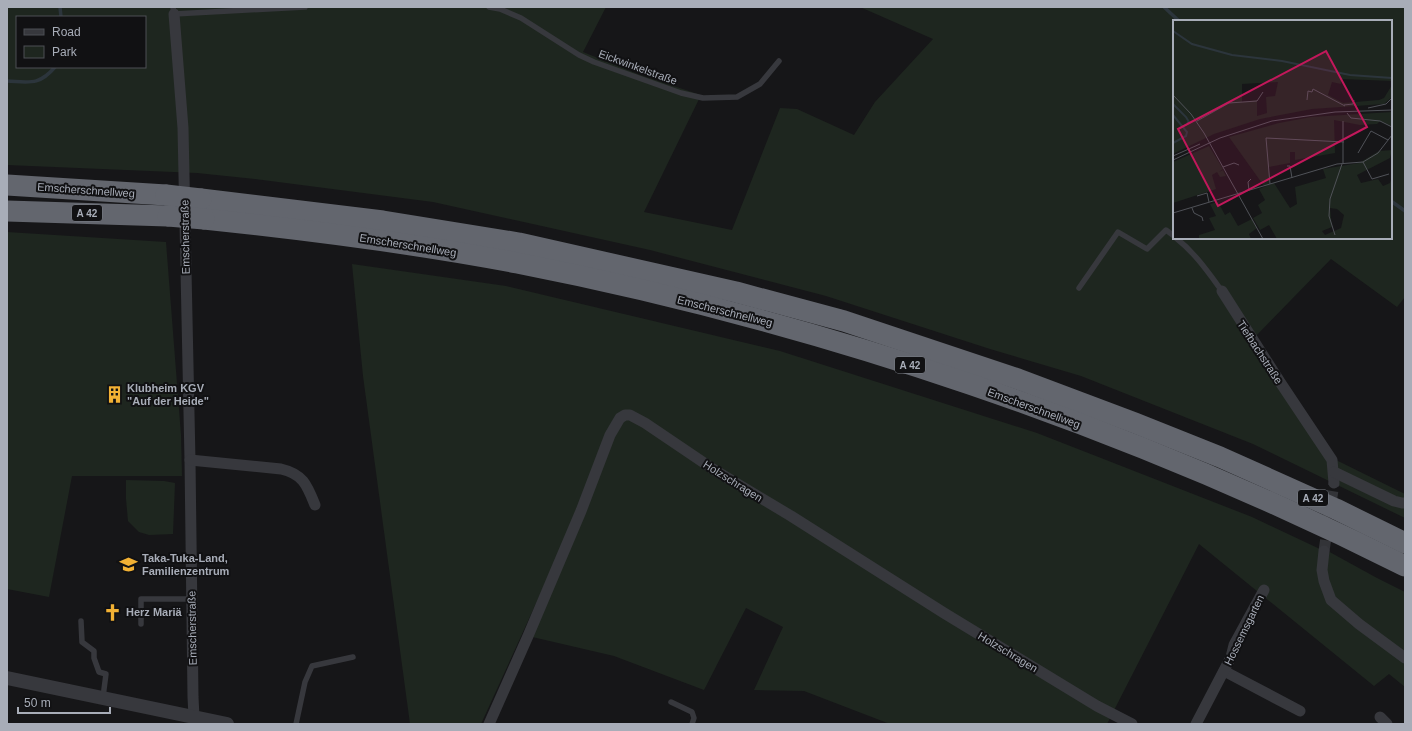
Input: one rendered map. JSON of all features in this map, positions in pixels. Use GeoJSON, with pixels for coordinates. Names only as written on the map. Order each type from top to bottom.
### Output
{"type":"FeatureCollection","features":[{"type":"Feature","properties":{"kind":"highway","name":"Emscherschnellweg"},"geometry":{"type":"LineString","coordinates":[[7,185],[166,195],[201,199],[342,225],[389,242],[516,263],[619,285],[732,312],[838,341],[1010,398],[1127,442],[1237,487],[1342,535],[1405,566]]}},
{"type":"Feature","properties":{"kind":"highway","name":"Emscherschnellweg"},"geometry":{"type":"LineString","coordinates":[[7,211],[168,216],[342,225],[383,221],[519,243],[736,292],[844,322],[1018,379],[1135,423],[1227,460],[1336,509],[1405,543]]}},
{"type":"Feature","properties":{"kind":"street","name":"Emscherstraße"},"geometry":{"type":"LineString","coordinates":[[173,11],[183,128],[194,720]]}},
{"type":"Feature","properties":{"kind":"street","name":"Tiefbachstraße"},"geometry":{"type":"LineString","coordinates":[[1222,291],[1332,460],[1334,478],[1394,501],[1402,503],[1405,502]]}},
{"type":"Feature","properties":{"kind":"street","name":"Holzschragen"},"geometry":{"type":"LineString","coordinates":[[489,724],[581,511],[610,435],[620,418],[625,415],[630,415],[645,423],[716,471],[944,613],[1097,706],[1132,724]]}},
{"type":"Feature","properties":{"kind":"street"},"geometry":{"type":"LineString","coordinates":[[190,460],[289,471],[303,480],[308,487],[315,505]]}},
{"type":"Feature","properties":{"kind":"street"},"geometry":{"type":"LineString","coordinates":[[1324,551],[1322,570],[1332,600],[1359,624],[1405,658]]}},
{"type":"Feature","properties":{"kind":"street","name":"Hossemsgarten"},"geometry":{"type":"LineString","coordinates":[[1196,724],[1231,657],[1234,645],[1264,590]]}},
{"type":"Feature","properties":{"kind":"street","name":"Hossemsgarten"},"geometry":{"type":"LineString","coordinates":[[1224,671],[1300,711]]}},
{"type":"Feature","properties":{"kind":"street"},"geometry":{"type":"LineString","coordinates":[[7,678],[104,698],[194,720],[227,724]]}},
{"type":"Feature","properties":{"kind":"lane"},"geometry":{"type":"LineString","coordinates":[[173,11],[305,7]]}},
{"type":"Feature","properties":{"kind":"lane","name":"Eickwinkelstraße"},"geometry":{"type":"LineString","coordinates":[[489,7],[500,9],[521,18],[579,55],[594,62],[681,93],[703,98],[737,97],[760,84],[780,61]]}},
{"type":"Feature","properties":{"kind":"lane","name":"Tiefbachstraße"},"geometry":{"type":"LineString","coordinates":[[1079,288],[1118,232],[1146,249],[1166,230],[1173,235]]}},
{"type":"Feature","properties":{"kind":"lane","name":"Tiefbachstraße"},"geometry":{"type":"LineString","coordinates":[[1178,239],[1186,245],[1201,262],[1222,291]]}},
{"type":"Feature","properties":{"kind":"lane"},"geometry":{"type":"LineString","coordinates":[[141,624],[141,600],[192,599]]}},
{"type":"Feature","properties":{"kind":"lane"},"geometry":{"type":"LineString","coordinates":[[81,621],[82,642],[94,651],[94,658],[100,672],[106,674],[104,698]]}},
{"type":"Feature","properties":{"kind":"lane"},"geometry":{"type":"LineString","coordinates":[[296,724],[305,682],[312,666],[353,657]]}},
{"type":"Feature","properties":{"kind":"lane"},"geometry":{"type":"LineString","coordinates":[[671,702],[692,712],[694,718],[692,724]]}},
{"type":"Feature","properties":{"kind":"green space"},"geometry":{"type":"Polygon","coordinates":[[[7,7],[606,7],[583,52],[640,75],[701,95],[644,212],[732,230],[780,108],[797,109],[854,135],[875,102],[933,39],[860,7],[1405,7],[1405,297],[1397,307],[1331,259],[1253,339],[1334,459],[1405,494],[1405,518],[1253,444],[1081,376],[990,349],[826,296],[650,250],[433,202],[197,173],[7,165],[7,7]]]}},
{"type":"Feature","properties":{"kind":"green space"},"geometry":{"type":"Polygon","coordinates":[[[7,232],[166,242],[181,435],[182,476],[72,476],[49,597],[7,589],[7,232]]]}},
{"type":"Feature","properties":{"kind":"green space"},"geometry":{"type":"Polygon","coordinates":[[[352,264],[506,286],[780,351],[1037,433],[1252,517],[1322,550],[1330,599],[1405,659],[1405,687],[1389,674],[1374,686],[1199,544],[1107,724],[890,724],[804,691],[754,690],[783,627],[746,608],[704,690],[614,656],[528,636],[585,496],[481,724],[410,724],[363,376],[352,264]]]}},
{"type":"Feature","properties":{"kind":"green space"},"geometry":{"type":"Polygon","coordinates":[[[126,480],[164,481],[175,483],[173,534],[149,535],[139,532],[128,521],[126,480]]]}},
{"type":"Feature","properties":{"kind":"green space"},"geometry":{"type":"Polygon","coordinates":[[[1326,550],[1405,592],[1405,657],[1333,599],[1324,560],[1326,550]]]}},
{"type":"Feature","properties":{"kind":"waterway"},"geometry":{"type":"LineString","coordinates":[[60,7],[61,16]]}},
{"type":"Feature","properties":{"kind":"waterway"},"geometry":{"type":"LineString","coordinates":[[1164,7],[1178,20]]}},
{"type":"Feature","properties":{"kind":"waterway"},"geometry":{"type":"LineString","coordinates":[[7,81],[33,82],[44,77],[54,68]]}},
{"type":"Feature","properties":{"kind":"waterway"},"geometry":{"type":"LineString","coordinates":[[1392,202],[1405,211]]}},
{"type":"Feature","properties":{"kind":"tunnel"},"geometry":{"type":"LineString","coordinates":[[1324,551],[1334,483]]}},
{"type":"Feature","properties":{"kind":"place","name":"Klubheim KGV \"Auf der Heide\""},"geometry":{"type":"Point","coordinates":[114,394]}},
{"type":"Feature","properties":{"kind":"place","name":"Taka-Tuka-Land, Familienzentrum"},"geometry":{"type":"Point","coordinates":[129,564]}},
{"type":"Feature","properties":{"kind":"place","name":"Herz Mariä"},"geometry":{"type":"Point","coordinates":[113,612]}}]}
